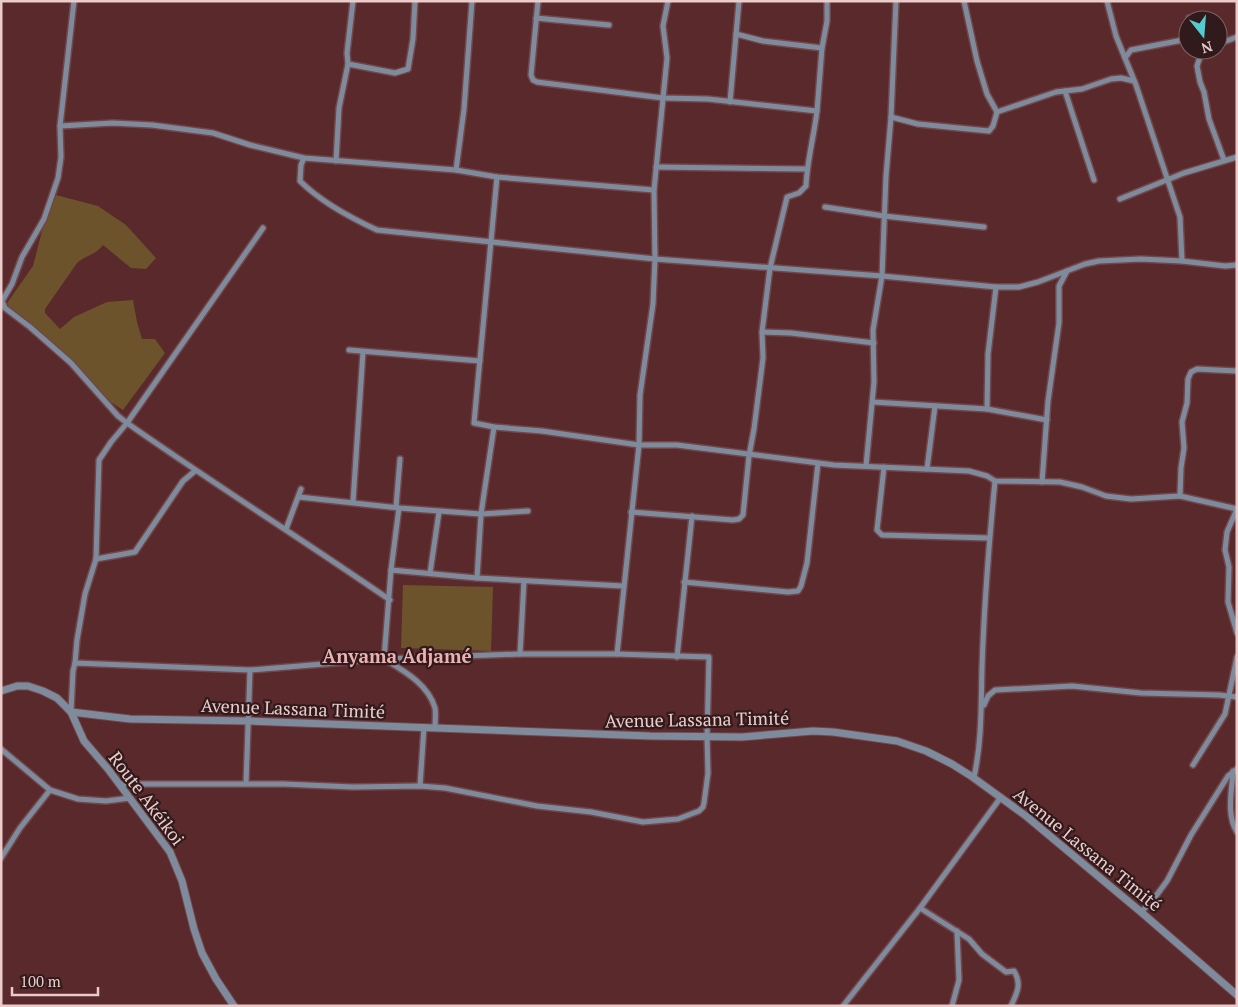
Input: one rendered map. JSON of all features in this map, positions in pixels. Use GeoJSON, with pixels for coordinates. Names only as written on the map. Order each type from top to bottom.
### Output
{"type":"FeatureCollection","features":[{"type":"Feature","properties":{"kind":"street"},"geometry":{"type":"LineString","coordinates":[[74,1],[60,126],[61,157],[59,171],[51,202],[22,257],[12,284],[2,301],[5,308],[71,363],[118,416],[195,471],[286,529],[390,600]]}},
{"type":"Feature","properties":{"kind":"street"},"geometry":{"type":"LineString","coordinates":[[336,161],[339,108],[348,64],[347,53],[353,1]]}},
{"type":"Feature","properties":{"kind":"street"},"geometry":{"type":"LineString","coordinates":[[348,64],[395,73],[408,69],[413,39],[415,1]]}},
{"type":"Feature","properties":{"kind":"street"},"geometry":{"type":"LineString","coordinates":[[456,170],[464,109],[472,1]]}},
{"type":"Feature","properties":{"kind":"street"},"geometry":{"type":"LineString","coordinates":[[538,1],[531,75],[533,80],[537,82],[663,98],[690,98],[816,111]]}},
{"type":"Feature","properties":{"kind":"street"},"geometry":{"type":"LineString","coordinates":[[616,654],[639,444],[640,395],[652,304],[655,259],[654,190],[667,58],[663,26],[668,1]]}},
{"type":"Feature","properties":{"kind":"street"},"geometry":{"type":"LineString","coordinates":[[730,102],[740,1]]}},
{"type":"Feature","properties":{"kind":"street"},"geometry":{"type":"LineString","coordinates":[[631,512],[733,520],[739,519],[743,515],[749,456],[763,358],[762,332],[770,268],[787,197],[799,193],[806,186],[807,169],[814,139],[822,48],[827,27],[827,1]]}},
{"type":"Feature","properties":{"kind":"street"},"geometry":{"type":"LineString","coordinates":[[866,466],[873,402],[875,316],[882,276],[896,1]]}},
{"type":"Feature","properties":{"kind":"street"},"geometry":{"type":"LineString","coordinates":[[891,118],[918,124],[989,131],[993,126],[997,112],[987,94],[977,61],[964,1]]}},
{"type":"Feature","properties":{"kind":"street"},"geometry":{"type":"LineString","coordinates":[[1108,1],[1116,36],[1134,81],[1180,217],[1182,261]]}},
{"type":"Feature","properties":{"kind":"street"},"geometry":{"type":"LineString","coordinates":[[536,18],[609,25]]}},
{"type":"Feature","properties":{"kind":"street"},"geometry":{"type":"LineString","coordinates":[[736,34],[762,40],[822,48]]}},
{"type":"Feature","properties":{"kind":"street"},"geometry":{"type":"LineString","coordinates":[[1125,58],[1131,50],[1178,41]]}},
{"type":"Feature","properties":{"kind":"street"},"geometry":{"type":"LineString","coordinates":[[1199,60],[1197,66],[1205,106],[1224,160]]}},
{"type":"Feature","properties":{"kind":"street"},"geometry":{"type":"LineString","coordinates":[[997,112],[1056,92],[1082,90],[1111,79],[1120,78],[1134,81]]}},
{"type":"Feature","properties":{"kind":"street"},"geometry":{"type":"LineString","coordinates":[[1065,91],[1094,180]]}},
{"type":"Feature","properties":{"kind":"street"},"geometry":{"type":"LineString","coordinates":[[60,126],[113,123],[152,125],[222,135],[250,145],[304,158],[456,170],[496,177],[654,190]]}},
{"type":"Feature","properties":{"kind":"street"},"geometry":{"type":"LineString","coordinates":[[1120,199],[1184,173],[1237,157]]}},
{"type":"Feature","properties":{"kind":"street"},"geometry":{"type":"LineString","coordinates":[[304,158],[301,165],[300,181],[304,185],[356,220],[377,230],[490,243],[655,259],[882,276],[996,287],[1019,287],[1099,261],[1141,259],[1225,266],[1237,265]]}},
{"type":"Feature","properties":{"kind":"street"},"geometry":{"type":"LineString","coordinates":[[656,167],[807,169]]}},
{"type":"Feature","properties":{"kind":"street"},"geometry":{"type":"LineString","coordinates":[[496,177],[474,423],[639,444],[677,445],[749,456],[818,463],[979,473],[995,481],[1072,484],[1106,496],[1123,498],[1152,499],[1180,496],[1237,509],[1227,532],[1225,550],[1229,567],[1228,602],[1237,633]]}},
{"type":"Feature","properties":{"kind":"street"},"geometry":{"type":"LineString","coordinates":[[825,207],[884,216],[984,227]]}},
{"type":"Feature","properties":{"kind":"street"},"geometry":{"type":"LineString","coordinates":[[71,712],[77,640],[85,594],[96,558],[99,460],[111,442],[128,423],[263,228]]}},
{"type":"Feature","properties":{"kind":"street"},"geometry":{"type":"LineString","coordinates":[[1042,482],[1046,420],[1059,323],[1059,286],[1067,270]]}},
{"type":"Feature","properties":{"kind":"street"},"geometry":{"type":"LineString","coordinates":[[987,409],[988,354],[996,287]]}},
{"type":"Feature","properties":{"kind":"street"},"geometry":{"type":"LineString","coordinates":[[762,332],[791,333],[874,342]]}},
{"type":"Feature","properties":{"kind":"street"},"geometry":{"type":"LineString","coordinates":[[349,350],[480,361]]}},
{"type":"Feature","properties":{"kind":"street"},"geometry":{"type":"LineString","coordinates":[[353,502],[363,352]]}},
{"type":"Feature","properties":{"kind":"street"},"geometry":{"type":"LineString","coordinates":[[1180,496],[1180,468],[1184,448],[1182,422],[1187,403],[1188,379],[1191,372],[1197,369],[1237,371]]}},
{"type":"Feature","properties":{"kind":"street"},"geometry":{"type":"LineString","coordinates":[[873,402],[987,409],[1046,420]]}},
{"type":"Feature","properties":{"kind":"street"},"geometry":{"type":"LineString","coordinates":[[927,469],[935,406]]}},
{"type":"Feature","properties":{"kind":"street"},"geometry":{"type":"LineString","coordinates":[[477,578],[481,514],[494,427]]}},
{"type":"Feature","properties":{"kind":"street"},"geometry":{"type":"LineString","coordinates":[[384,659],[400,459]]}},
{"type":"Feature","properties":{"kind":"street"},"geometry":{"type":"LineString","coordinates":[[684,582],[788,592],[798,591],[807,563],[818,463]]}},
{"type":"Feature","properties":{"kind":"street"},"geometry":{"type":"LineString","coordinates":[[884,467],[878,516],[877,530],[879,533],[882,535],[990,538]]}},
{"type":"Feature","properties":{"kind":"street"},"geometry":{"type":"LineString","coordinates":[[96,558],[135,552],[183,481],[195,471]]}},
{"type":"Feature","properties":{"kind":"street"},"geometry":{"type":"LineString","coordinates":[[974,777],[982,713],[982,668],[995,481]]}},
{"type":"Feature","properties":{"kind":"street"},"geometry":{"type":"LineString","coordinates":[[286,529],[301,489]]}},
{"type":"Feature","properties":{"kind":"street"},"geometry":{"type":"LineString","coordinates":[[299,497],[439,512],[481,514],[528,511]]}},
{"type":"Feature","properties":{"kind":"street"},"geometry":{"type":"LineString","coordinates":[[430,573],[439,512]]}},
{"type":"Feature","properties":{"kind":"street"},"geometry":{"type":"LineString","coordinates":[[677,657],[692,516]]}},
{"type":"Feature","properties":{"kind":"street"},"geometry":{"type":"LineString","coordinates":[[391,570],[477,578],[623,586]]}},
{"type":"Feature","properties":{"kind":"street"},"geometry":{"type":"LineString","coordinates":[[520,654],[524,581]]}},
{"type":"Feature","properties":{"kind":"street"},"geometry":{"type":"LineString","coordinates":[[75,663],[250,670],[384,659],[520,654],[710,656],[707,738],[708,773],[703,807],[694,814],[678,819],[643,822],[591,812],[537,806],[445,788],[420,786],[353,788],[292,784],[120,784]]}},
{"type":"Feature","properties":{"kind":"street"},"geometry":{"type":"LineString","coordinates":[[1193,765],[1225,714],[1237,657]]}},
{"type":"Feature","properties":{"kind":"street"},"geometry":{"type":"LineString","coordinates":[[384,659],[404,671],[429,694],[435,709],[435,728]]}},
{"type":"Feature","properties":{"kind":"street"},"geometry":{"type":"LineString","coordinates":[[246,784],[250,670]]}},
{"type":"Feature","properties":{"kind":"street","name":"Route Akéikoi"},"geometry":{"type":"LineString","coordinates":[[1,690],[17,686],[28,686],[57,698],[71,712],[84,741],[120,784],[170,852],[182,880],[202,953],[234,1006]]}},
{"type":"Feature","properties":{"kind":"street"},"geometry":{"type":"LineString","coordinates":[[982,713],[990,692],[1002,689],[1072,686],[1141,693],[1237,697]]}},
{"type":"Feature","properties":{"kind":"street","name":"Avenue Lassana Timité"},"geometry":{"type":"LineString","coordinates":[[71,712],[130,719],[248,721],[707,738],[767,736],[813,731],[877,737],[897,741],[926,751],[974,777],[1001,797],[1141,912],[1237,995]]}},
{"type":"Feature","properties":{"kind":"street"},"geometry":{"type":"LineString","coordinates":[[420,786],[424,727]]}},
{"type":"Feature","properties":{"kind":"street"},"geometry":{"type":"LineString","coordinates":[[1,749],[50,790],[78,799],[106,801],[130,798]]}},
{"type":"Feature","properties":{"kind":"street"},"geometry":{"type":"LineString","coordinates":[[1235,770],[1231,814],[1233,826],[1237,832]]}},
{"type":"Feature","properties":{"kind":"street"},"geometry":{"type":"LineString","coordinates":[[1141,912],[1167,881],[1191,835],[1235,770]]}},
{"type":"Feature","properties":{"kind":"street"},"geometry":{"type":"LineString","coordinates":[[1,858],[20,828],[50,790]]}},
{"type":"Feature","properties":{"kind":"street"},"geometry":{"type":"LineString","coordinates":[[843,1006],[920,908],[1001,797]]}},
{"type":"Feature","properties":{"kind":"street"},"geometry":{"type":"LineString","coordinates":[[920,908],[969,939],[982,954],[1006,972],[1014,971],[1018,979],[1019,988],[1011,1006]]}},
{"type":"Feature","properties":{"kind":"street"},"geometry":{"type":"LineString","coordinates":[[952,1006],[959,980],[957,931]]}},
{"type":"Feature","properties":{"kind":"shaded area"},"geometry":{"type":"Polygon","coordinates":[[[56,195],[98,206],[126,225],[156,258],[146,269],[131,268],[103,245],[96,252],[77,263],[45,309],[45,313],[60,329],[74,317],[107,302],[133,300],[142,339],[155,339],[165,353],[123,410],[109,401],[72,360],[10,308],[7,303],[33,266],[45,219],[56,195]]]}},
{"type":"Feature","properties":{"kind":"shaded area"},"geometry":{"type":"Polygon","coordinates":[[[403,585],[493,587],[491,651],[401,648],[403,585]]]}},
{"type":"Feature","properties":{"kind":"district","name":"Anyama Adjamé"},"geometry":{"type":"Point","coordinates":[397,655]}}]}
